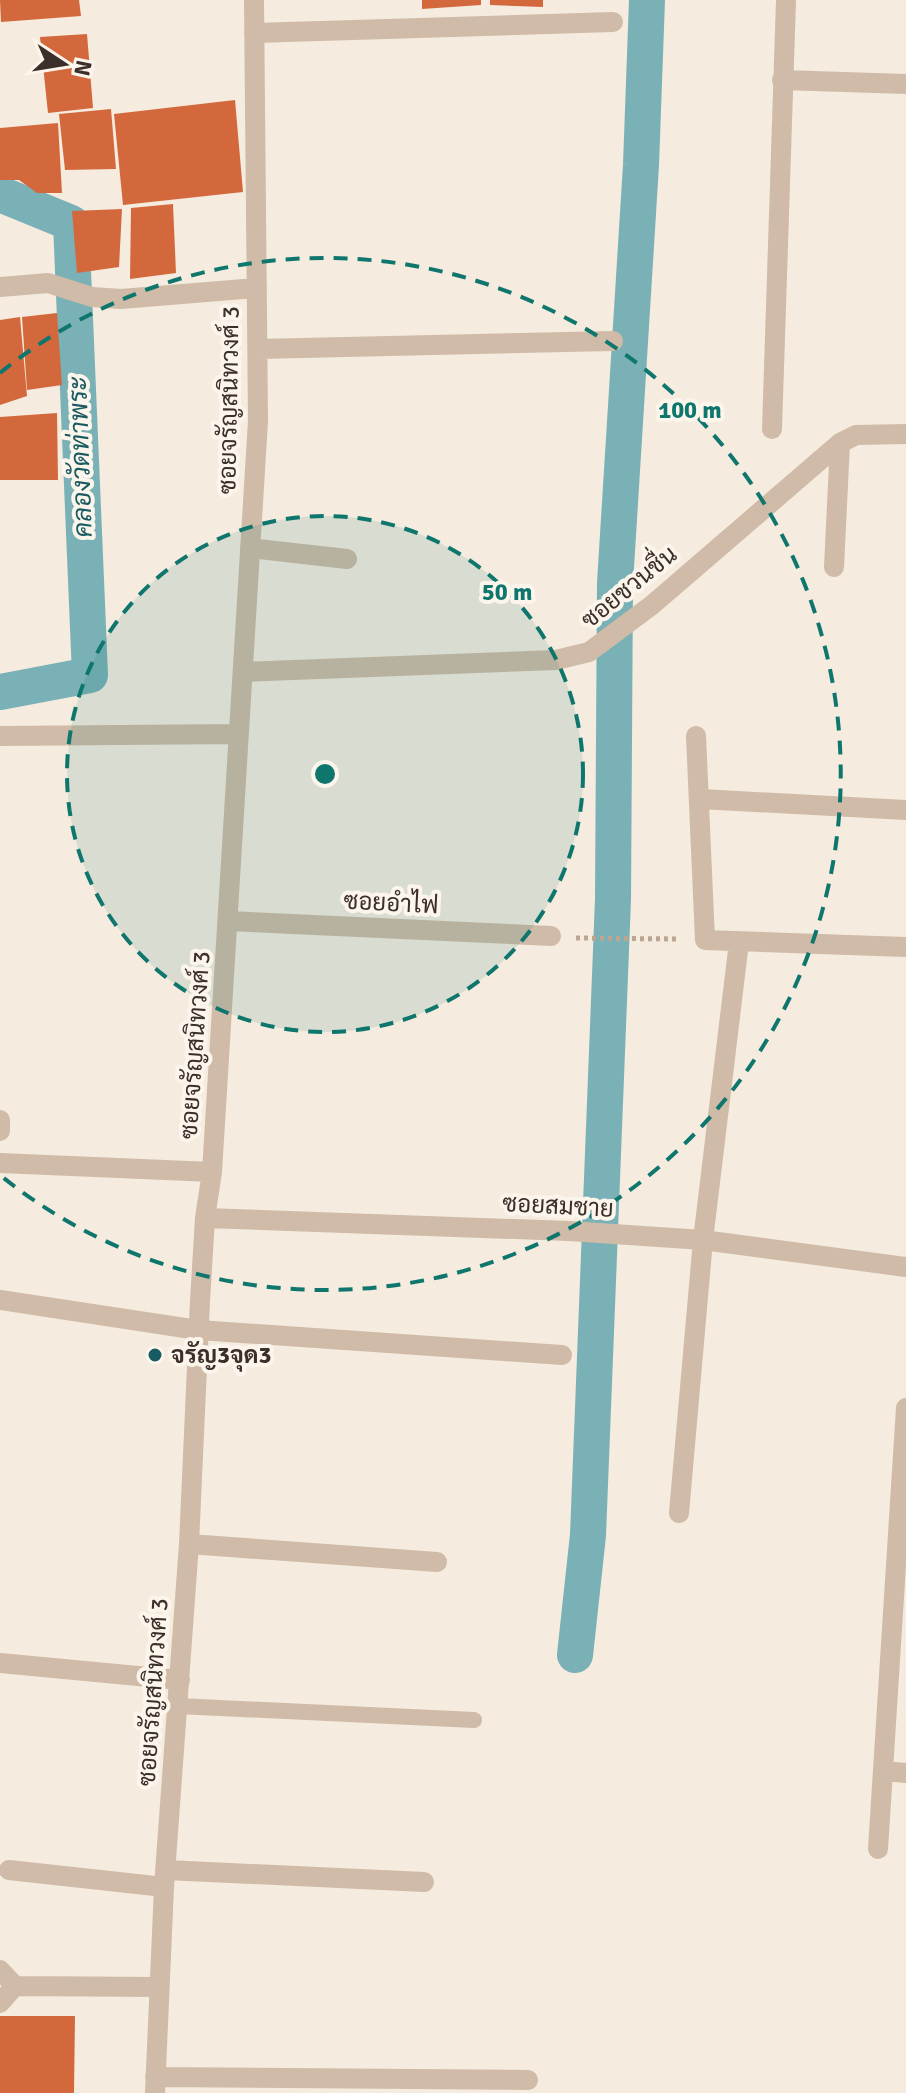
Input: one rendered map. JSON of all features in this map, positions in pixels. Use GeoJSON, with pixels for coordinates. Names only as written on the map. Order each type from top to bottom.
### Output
{"type":"FeatureCollection","features":[{"type":"Feature","properties":{"kind":"street","name":"ซอยจรัญสนิทวงศ์ 3"},"geometry":{"type":"LineString","coordinates":[[155,2085],[165,1878],[189,1544],[198,1330],[229,921],[258,421],[254,0]]}},
{"type":"Feature","properties":{"kind":"street"},"geometry":{"type":"LineString","coordinates":[[772,429],[786,0]]}},
{"type":"Feature","properties":{"kind":"street"},"geometry":{"type":"LineString","coordinates":[[254,33],[613,22]]}},
{"type":"Feature","properties":{"kind":"street"},"geometry":{"type":"LineString","coordinates":[[782,80],[906,84]]}},
{"type":"Feature","properties":{"kind":"street"},"geometry":{"type":"LineString","coordinates":[[0,287],[48,283],[92,297],[121,299],[257,288]]}},
{"type":"Feature","properties":{"kind":"street"},"geometry":{"type":"LineString","coordinates":[[258,349],[613,341]]}},
{"type":"Feature","properties":{"kind":"street","name":"ซอยชวนชื่น"},"geometry":{"type":"LineString","coordinates":[[243,672],[556,660],[589,652],[652,605],[840,443],[856,435],[906,434]]}},
{"type":"Feature","properties":{"kind":"street"},"geometry":{"type":"LineString","coordinates":[[834,567],[840,443]]}},
{"type":"Feature","properties":{"kind":"street"},"geometry":{"type":"LineString","coordinates":[[250,548],[347,559]]}},
{"type":"Feature","properties":{"kind":"street"},"geometry":{"type":"LineString","coordinates":[[0,736],[239,734]]}},
{"type":"Feature","properties":{"kind":"street"},"geometry":{"type":"LineString","coordinates":[[696,736],[705,940],[906,947]]}},
{"type":"Feature","properties":{"kind":"street"},"geometry":{"type":"LineString","coordinates":[[700,799],[906,810]]}},
{"type":"Feature","properties":{"kind":"street","name":"ซอยอำไฟ"},"geometry":{"type":"LineString","coordinates":[[229,921],[551,936]]}},
{"type":"Feature","properties":{"kind":"street"},"geometry":{"type":"LineString","coordinates":[[679,1513],[703,1240],[739,942]]}},
{"type":"Feature","properties":{"kind":"street"},"geometry":{"type":"LineString","coordinates":[[0,1120],[0,1131]]}},
{"type":"Feature","properties":{"kind":"street"},"geometry":{"type":"LineString","coordinates":[[0,1163],[212,1172]]}},
{"type":"Feature","properties":{"kind":"street","name":"ซอยสมชาย"},"geometry":{"type":"LineString","coordinates":[[205,1218],[569,1231],[703,1240],[906,1267]]}},
{"type":"Feature","properties":{"kind":"street"},"geometry":{"type":"LineString","coordinates":[[0,1300],[198,1330],[562,1355]]}},
{"type":"Feature","properties":{"kind":"street"},"geometry":{"type":"LineString","coordinates":[[878,1849],[906,1408]]}},
{"type":"Feature","properties":{"kind":"street"},"geometry":{"type":"LineString","coordinates":[[189,1544],[437,1562]]}},
{"type":"Feature","properties":{"kind":"street"},"geometry":{"type":"LineString","coordinates":[[0,1663],[180,1680]]}},
{"type":"Feature","properties":{"kind":"street"},"geometry":{"type":"LineString","coordinates":[[884,1771],[906,1773]]}},
{"type":"Feature","properties":{"kind":"street"},"geometry":{"type":"LineString","coordinates":[[9,1870],[165,1878],[424,1882]]}},
{"type":"Feature","properties":{"kind":"street"},"geometry":{"type":"LineString","coordinates":[[0,1970],[15,1986],[159,1987]]}},
{"type":"Feature","properties":{"kind":"street"},"geometry":{"type":"LineString","coordinates":[[0,2003],[15,1986]]}},
{"type":"Feature","properties":{"kind":"street"},"geometry":{"type":"LineString","coordinates":[[155,2085],[528,2080]]}},
{"type":"Feature","properties":{"kind":"lane"},"geometry":{"type":"LineString","coordinates":[[178,1706],[474,1720]]}},
{"type":"Feature","properties":{"kind":"path"},"geometry":{"type":"LineString","coordinates":[[600,939],[648,938]]}},
{"type":"Feature","properties":{"kind":"building"},"geometry":{"type":"Polygon","coordinates":[[[0,0],[79,0],[81,16],[1,22],[0,0]]]}},
{"type":"Feature","properties":{"kind":"building"},"geometry":{"type":"Polygon","coordinates":[[[422,0],[481,0],[481,5],[422,9],[422,0]]]}},
{"type":"Feature","properties":{"kind":"building"},"geometry":{"type":"Polygon","coordinates":[[[490,0],[543,0],[543,7],[490,5],[490,0]]]}},
{"type":"Feature","properties":{"kind":"building"},"geometry":{"type":"Polygon","coordinates":[[[87,34],[93,108],[48,113],[40,37],[87,34]]]}},
{"type":"Feature","properties":{"kind":"building"},"geometry":{"type":"Polygon","coordinates":[[[235,100],[243,192],[123,205],[114,114],[235,100]]]}},
{"type":"Feature","properties":{"kind":"building"},"geometry":{"type":"Polygon","coordinates":[[[111,109],[116,169],[65,170],[59,114],[111,109]]]}},
{"type":"Feature","properties":{"kind":"building"},"geometry":{"type":"Polygon","coordinates":[[[58,123],[62,193],[37,193],[19,180],[0,180],[0,128],[58,123]]]}},
{"type":"Feature","properties":{"kind":"building"},"geometry":{"type":"Polygon","coordinates":[[[173,204],[176,273],[130,279],[131,208],[173,204]]]}},
{"type":"Feature","properties":{"kind":"building"},"geometry":{"type":"Polygon","coordinates":[[[122,209],[119,267],[77,273],[72,211],[122,209]]]}},
{"type":"Feature","properties":{"kind":"building"},"geometry":{"type":"Polygon","coordinates":[[[57,313],[62,385],[27,390],[22,317],[57,313]]]}},
{"type":"Feature","properties":{"kind":"building"},"geometry":{"type":"Polygon","coordinates":[[[20,317],[27,396],[0,405],[0,320],[20,317]]]}},
{"type":"Feature","properties":{"kind":"building"},"geometry":{"type":"Polygon","coordinates":[[[57,413],[58,480],[0,480],[0,417],[57,413]]]}},
{"type":"Feature","properties":{"kind":"building"},"geometry":{"type":"Polygon","coordinates":[[[0,2016],[75,2016],[74,2093],[0,2093],[0,2016]]]}},
{"type":"Feature","properties":{"kind":"waterway"},"geometry":{"type":"LineString","coordinates":[[575,1655],[588,1535],[613,899],[615,583],[641,165],[647,0]]}},
{"type":"Feature","properties":{"kind":"waterway","name":"คลองวัดท่าพระ"},"geometry":{"type":"LineString","coordinates":[[0,194],[71,223],[90,675],[0,692]]}},
{"type":"Feature","properties":{"kind":"place","name":"จรัญ3จุด3"},"geometry":{"type":"Point","coordinates":[155,1355]}}]}
